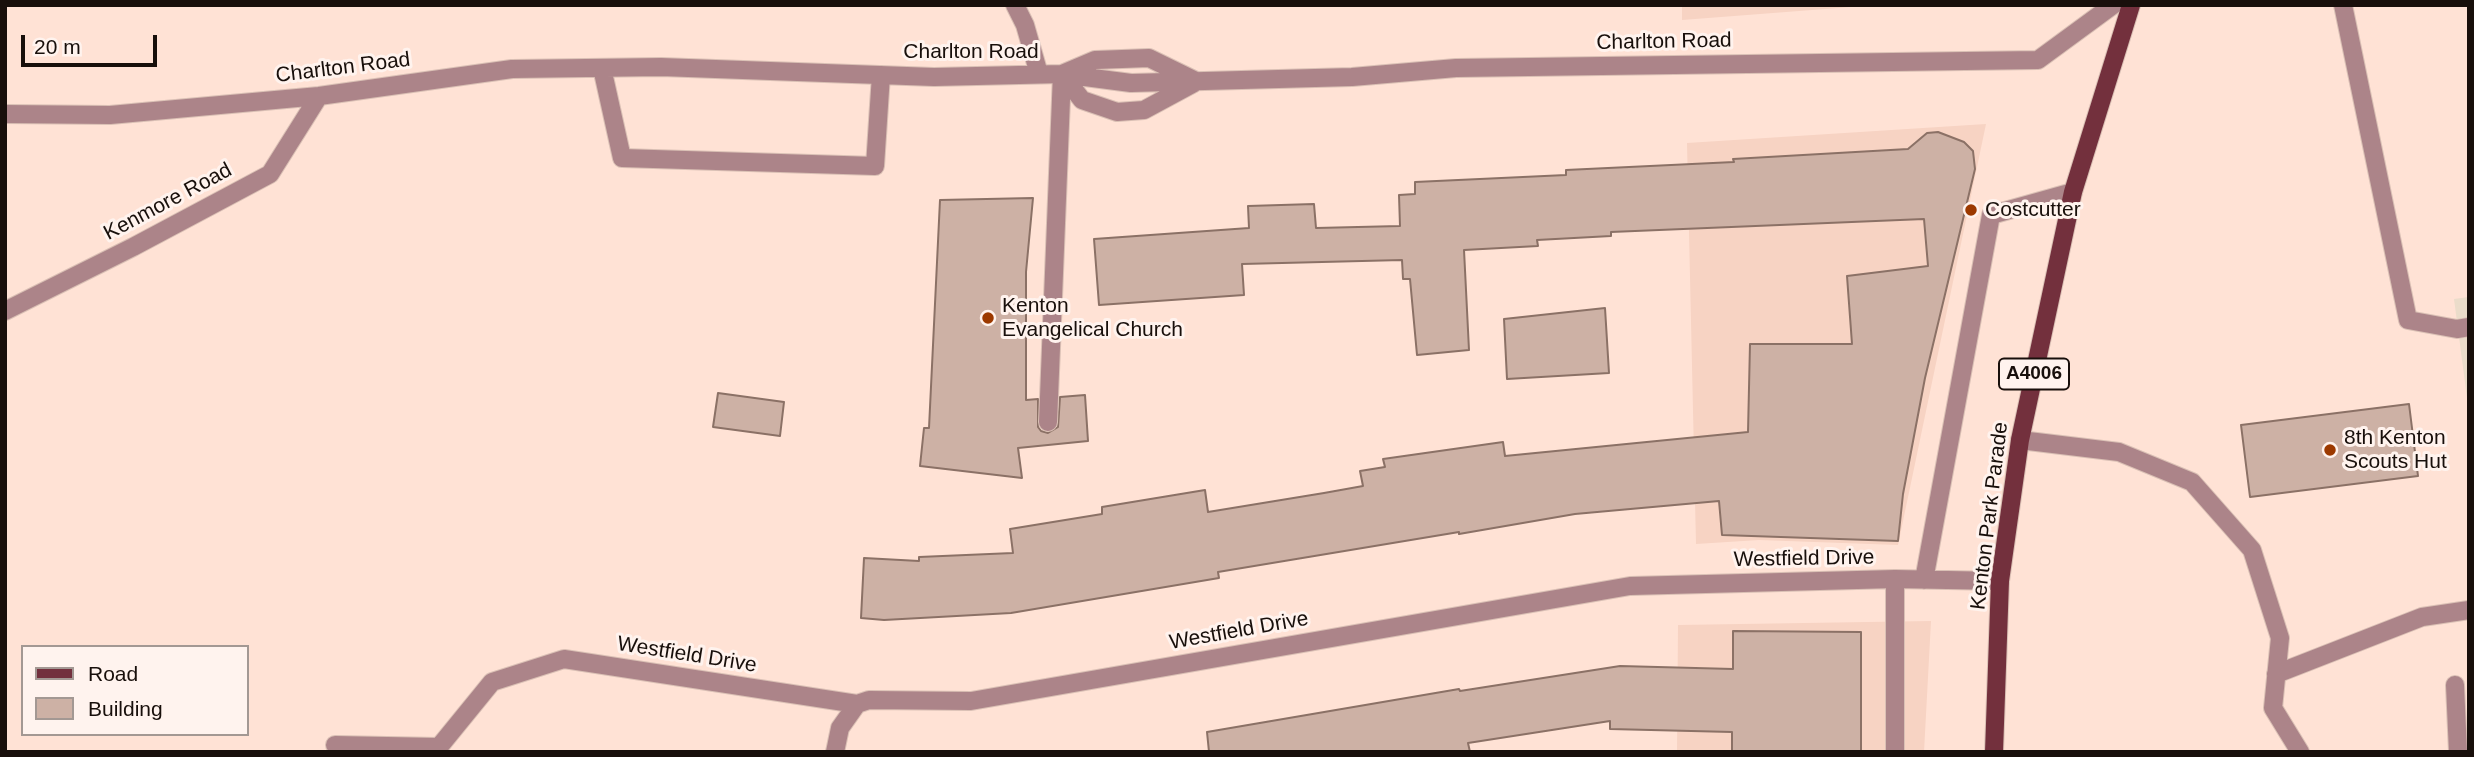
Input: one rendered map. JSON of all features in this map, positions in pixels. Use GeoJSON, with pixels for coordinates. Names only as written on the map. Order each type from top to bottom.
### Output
{"type":"FeatureCollection","features":[{"type":"Feature","properties":{"kind":"main road","name":"Kenton Park Parade"},"geometry":{"type":"LineString","coordinates":[[1994,752],[2000,581],[2020,440],[2073,192],[2131,5]]}},
{"type":"Feature","properties":{"kind":"street"},"geometry":{"type":"LineString","coordinates":[[1015,5],[1026,24],[1039,74]]}},
{"type":"Feature","properties":{"kind":"street","name":"Charlton Road"},"geometry":{"type":"LineString","coordinates":[[1062,74],[1082,100],[1117,112],[1144,110],[1197,82],[1352,77],[1456,68],[2038,60],[2113,5]]}},
{"type":"Feature","properties":{"kind":"street"},"geometry":{"type":"LineString","coordinates":[[2343,5],[2408,320],[2457,329],[2469,327]]}},
{"type":"Feature","properties":{"kind":"street","name":"Charlton Road"},"geometry":{"type":"LineString","coordinates":[[5,114],[110,115],[319,96],[512,69],[661,67],[934,77],[1062,74],[1095,60],[1149,58],[1197,82]]}},
{"type":"Feature","properties":{"kind":"street","name":"Charlton Road"},"geometry":{"type":"LineString","coordinates":[[601,68],[622,158],[875,166],[881,75]]}},
{"type":"Feature","properties":{"kind":"street"},"geometry":{"type":"LineString","coordinates":[[1048,422],[1062,74]]}},
{"type":"Feature","properties":{"kind":"street","name":"Kenmore Road"},"geometry":{"type":"LineString","coordinates":[[5,311],[270,174],[319,96]]}},
{"type":"Feature","properties":{"kind":"street"},"geometry":{"type":"LineString","coordinates":[[1924,580],[1991,215],[2073,192]]}},
{"type":"Feature","properties":{"kind":"street"},"geometry":{"type":"LineString","coordinates":[[2020,440],[2119,452],[2192,482],[2252,550],[2280,638],[2273,708],[2300,752]]}},
{"type":"Feature","properties":{"kind":"street"},"geometry":{"type":"LineString","coordinates":[[1895,579],[1895,752]]}},
{"type":"Feature","properties":{"kind":"street","name":"Westfield Drive"},"geometry":{"type":"LineString","coordinates":[[335,745],[439,747],[492,682],[564,659],[857,705],[869,700],[971,701],[1630,586],[1895,579],[2000,581]]}},
{"type":"Feature","properties":{"kind":"street"},"geometry":{"type":"LineString","coordinates":[[2276,674],[2422,617],[2469,610]]}},
{"type":"Feature","properties":{"kind":"street"},"geometry":{"type":"LineString","coordinates":[[2455,685],[2458,752]]}},
{"type":"Feature","properties":{"kind":"street"},"geometry":{"type":"LineString","coordinates":[[835,752],[840,728],[857,705]]}},
{"type":"Feature","properties":{"kind":"shaded area"},"geometry":{"type":"Polygon","coordinates":[[[1682,5],[1877,5],[1682,20],[1682,5]]]}},
{"type":"Feature","properties":{"kind":"shaded area"},"geometry":{"type":"Polygon","coordinates":[[[1986,124],[1898,545],[1759,540],[1696,544],[1687,143],[1986,124]]]}},
{"type":"Feature","properties":{"kind":"shaded area"},"geometry":{"type":"Polygon","coordinates":[[[2469,297],[2469,413],[2454,299],[2469,297]]]}},
{"type":"Feature","properties":{"kind":"shaded area"},"geometry":{"type":"Polygon","coordinates":[[[1931,621],[1924,752],[1677,752],[1678,625],[1931,621]]]}},
{"type":"Feature","properties":{"kind":"building"},"geometry":{"type":"Polygon","coordinates":[[[1938,132],[1964,142],[1973,151],[1975,169],[1925,378],[1903,494],[1898,541],[1722,535],[1719,501],[1575,514],[1459,532],[1218,572],[1219,578],[1011,613],[884,620],[861,618],[864,558],[919,561],[919,557],[1013,553],[1010,529],[1102,514],[1102,507],[1205,490],[1208,512],[1363,486],[1360,471],[1385,467],[1383,459],[1503,442],[1505,456],[1748,432],[1750,344],[1852,344],[1847,276],[1928,266],[1924,219],[1611,232],[1611,236],[1537,240],[1538,246],[1464,250],[1469,350],[1417,355],[1410,279],[1403,279],[1402,260],[1242,264],[1244,295],[1099,305],[1094,239],[1249,228],[1248,206],[1314,204],[1316,228],[1400,226],[1399,195],[1415,194],[1415,182],[1566,175],[1566,170],[1734,162],[1733,159],[1908,149],[1927,133],[1938,132]]]}},
{"type":"Feature","properties":{"kind":"building","name":"Kenton Evangelical Church"},"geometry":{"type":"Polygon","coordinates":[[[1033,198],[1026,272],[1026,400],[1038,399],[1038,427],[1048,433],[1058,427],[1060,397],[1085,395],[1088,441],[1018,448],[1022,478],[920,466],[924,428],[929,428],[940,200],[1033,198]]]}},
{"type":"Feature","properties":{"kind":"building"},"geometry":{"type":"Polygon","coordinates":[[[1605,308],[1609,373],[1507,379],[1504,319],[1605,308]]]}},
{"type":"Feature","properties":{"kind":"building"},"geometry":{"type":"Polygon","coordinates":[[[718,393],[784,402],[780,436],[713,427],[718,393]]]}},
{"type":"Feature","properties":{"kind":"building","name":"8th Kenton Scouts Hut"},"geometry":{"type":"Polygon","coordinates":[[[2409,404],[2418,476],[2250,497],[2241,425],[2409,404]]]}},
{"type":"Feature","properties":{"kind":"building"},"geometry":{"type":"Polygon","coordinates":[[[1733,631],[1861,632],[1861,752],[1732,752],[1732,732],[1610,729],[1610,721],[1468,743],[1470,752],[1209,752],[1207,732],[1459,689],[1460,691],[1620,666],[1733,669],[1733,631]]]}},
{"type":"Feature","properties":{"kind":"place","name":"Costcutter"},"geometry":{"type":"Point","coordinates":[1971,210]}},
{"type":"Feature","properties":{"kind":"place","name":"Kenton Evangelical Church"},"geometry":{"type":"Point","coordinates":[988,318]}},
{"type":"Feature","properties":{"kind":"place","name":"8th Kenton Scouts Hut"},"geometry":{"type":"Point","coordinates":[2330,450]}}]}
